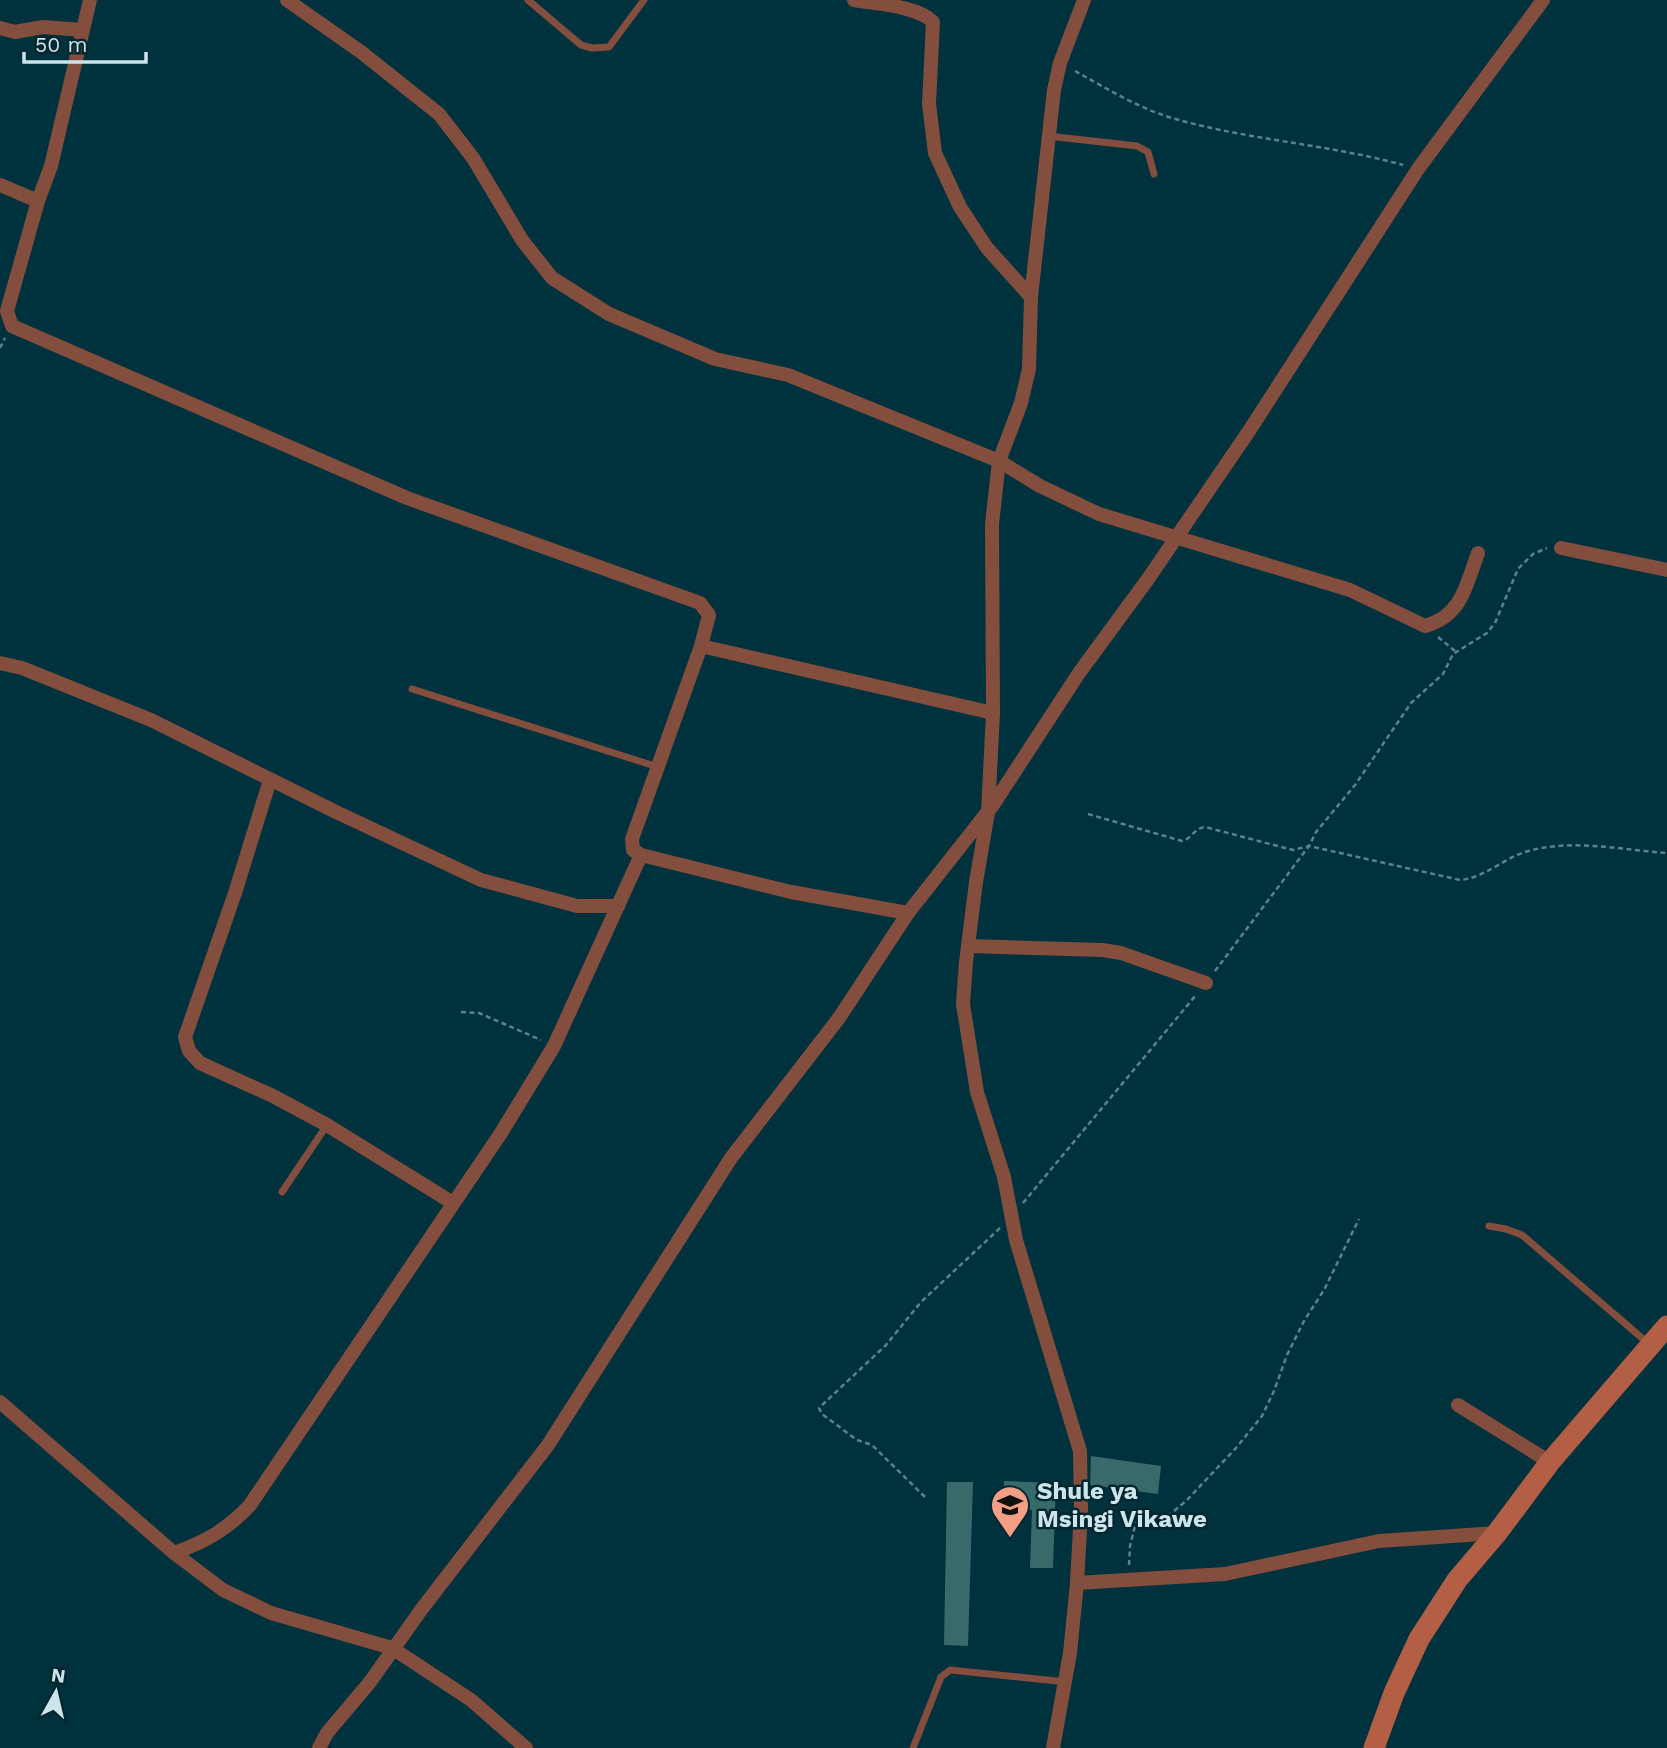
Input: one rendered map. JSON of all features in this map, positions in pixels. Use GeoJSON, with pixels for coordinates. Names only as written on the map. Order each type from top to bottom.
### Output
{"type":"FeatureCollection","features":[{"type":"Feature","properties":{"kind":"street"},"geometry":{"type":"LineString","coordinates":[[90,0],[51,166],[38,201],[7,311],[12,326],[407,498],[699,603],[709,615],[701,646],[632,839],[633,850],[641,855],[791,892],[908,913]]}},
{"type":"Feature","properties":{"kind":"street"},"geometry":{"type":"LineString","coordinates":[[854,0],[915,11],[926,15],[933,22],[929,104],[936,153],[960,207],[988,248],[1031,297]]}},
{"type":"Feature","properties":{"kind":"street"},"geometry":{"type":"LineString","coordinates":[[1052,1748],[1066,1682],[1077,1583],[1081,1511],[1080,1451],[1016,1240],[1004,1177],[977,1092],[963,1004],[968,946],[988,812],[993,713],[991,543],[999,461],[1021,403],[1029,369],[1031,297],[1047,136],[1060,63],[1084,0]]}},
{"type":"Feature","properties":{"kind":"street"},"geometry":{"type":"LineString","coordinates":[[319,1748],[327,1733],[370,1682],[548,1445],[731,1158],[839,1018],[908,913],[988,812],[1079,673],[1249,431],[1418,169],[1543,0]]}},
{"type":"Feature","properties":{"kind":"street"},"geometry":{"type":"LineString","coordinates":[[296,3],[439,114],[473,158],[522,240],[552,278],[609,314],[715,359],[788,375],[999,461],[1040,486],[1100,514],[1175,538],[1243,555],[1350,590],[1425,626],[1447,617],[1458,604],[1478,553]]}},
{"type":"Feature","properties":{"kind":"street"},"geometry":{"type":"LineString","coordinates":[[0,28],[15,32],[43,27],[83,30]]}},
{"type":"Feature","properties":{"kind":"street"},"geometry":{"type":"LineString","coordinates":[[0,186],[38,201]]}},
{"type":"Feature","properties":{"kind":"street"},"geometry":{"type":"LineString","coordinates":[[1561,548],[1667,570]]}},
{"type":"Feature","properties":{"kind":"street"},"geometry":{"type":"LineString","coordinates":[[701,646],[993,713]]}},
{"type":"Feature","properties":{"kind":"street"},"geometry":{"type":"LineString","coordinates":[[0,663],[22,668],[99,697],[151,720],[481,880],[577,906],[618,906]]}},
{"type":"Feature","properties":{"kind":"street"},"geometry":{"type":"LineString","coordinates":[[270,780],[235,893],[185,1037],[189,1051],[200,1063],[273,1096],[327,1125],[453,1203]]}},
{"type":"Feature","properties":{"kind":"street"},"geometry":{"type":"LineString","coordinates":[[174,1553],[216,1535],[250,1505],[501,1133],[554,1046],[641,855]]}},
{"type":"Feature","properties":{"kind":"street"},"geometry":{"type":"LineString","coordinates":[[968,946],[1102,950],[1121,953],[1206,983]]}},
{"type":"Feature","properties":{"kind":"street"},"geometry":{"type":"LineString","coordinates":[[1374,1748],[1394,1693],[1419,1639],[1457,1580],[1497,1533],[1550,1462],[1662,1333]]}},
{"type":"Feature","properties":{"kind":"street"},"geometry":{"type":"LineString","coordinates":[[0,1402],[174,1553],[223,1590],[271,1613],[393,1648],[471,1700],[526,1748]]}},
{"type":"Feature","properties":{"kind":"street"},"geometry":{"type":"LineString","coordinates":[[1458,1405],[1550,1462]]}},
{"type":"Feature","properties":{"kind":"street"},"geometry":{"type":"LineString","coordinates":[[1077,1583],[1225,1574],[1379,1541],[1497,1533]]}},
{"type":"Feature","properties":{"kind":"lane"},"geometry":{"type":"LineString","coordinates":[[528,0],[581,46],[592,48],[609,47],[644,0]]}},
{"type":"Feature","properties":{"kind":"lane"},"geometry":{"type":"LineString","coordinates":[[1047,136],[1138,146],[1147,152],[1154,174]]}},
{"type":"Feature","properties":{"kind":"lane"},"geometry":{"type":"LineString","coordinates":[[412,689],[658,767]]}},
{"type":"Feature","properties":{"kind":"lane"},"geometry":{"type":"LineString","coordinates":[[282,1192],[327,1125]]}},
{"type":"Feature","properties":{"kind":"lane"},"geometry":{"type":"LineString","coordinates":[[1489,1226],[1522,1235],[1662,1333]]}},
{"type":"Feature","properties":{"kind":"lane"},"geometry":{"type":"LineString","coordinates":[[913,1748],[941,1677],[950,1670],[1066,1682]]}},
{"type":"Feature","properties":{"kind":"path"},"geometry":{"type":"LineString","coordinates":[[1060,63],[1147,109],[1170,118],[1216,129],[1354,152],[1418,169]]}},
{"type":"Feature","properties":{"kind":"path"},"geometry":{"type":"LineString","coordinates":[[925,1497],[872,1445],[856,1440],[822,1414],[819,1408],[886,1345],[921,1302],[1012,1217],[1206,983],[1316,832],[1355,785],[1411,703],[1443,674],[1456,652],[1478,640],[1494,623],[1518,569],[1541,549],[1561,548]]}},
{"type":"Feature","properties":{"kind":"path"},"geometry":{"type":"LineString","coordinates":[[1425,626],[1456,652]]}},
{"type":"Feature","properties":{"kind":"path"},"geometry":{"type":"LineString","coordinates":[[1088,814],[1182,841],[1187,840],[1200,827],[1205,827],[1293,850],[1309,845],[1460,880],[1475,877],[1524,852],[1548,847],[1573,846],[1667,853]]}},
{"type":"Feature","properties":{"kind":"path"},"geometry":{"type":"LineString","coordinates":[[461,1012],[479,1013],[554,1046]]}},
{"type":"Feature","properties":{"kind":"path"},"geometry":{"type":"LineString","coordinates":[[1129,1579],[1129,1546],[1136,1522],[1145,1517],[1168,1516],[1186,1501],[1262,1416],[1287,1355],[1324,1290],[1359,1219]]}},
{"type":"Feature","properties":{"kind":"building"},"geometry":{"type":"Polygon","coordinates":[[[1091,1456],[1161,1466],[1158,1494],[1090,1485],[1091,1456]]]}},
{"type":"Feature","properties":{"kind":"building"},"geometry":{"type":"Polygon","coordinates":[[[1004,1481],[1056,1483],[1053,1568],[1030,1568],[1032,1510],[1003,1508],[1004,1481]]]}},
{"type":"Feature","properties":{"kind":"building"},"geometry":{"type":"Polygon","coordinates":[[[947,1482],[973,1482],[968,1646],[944,1645],[947,1482]]]}},
{"type":"Feature","properties":{"kind":"place","name":"Shule ya Msingi Vikawe"},"geometry":{"type":"Point","coordinates":[1010,1539]}}]}
